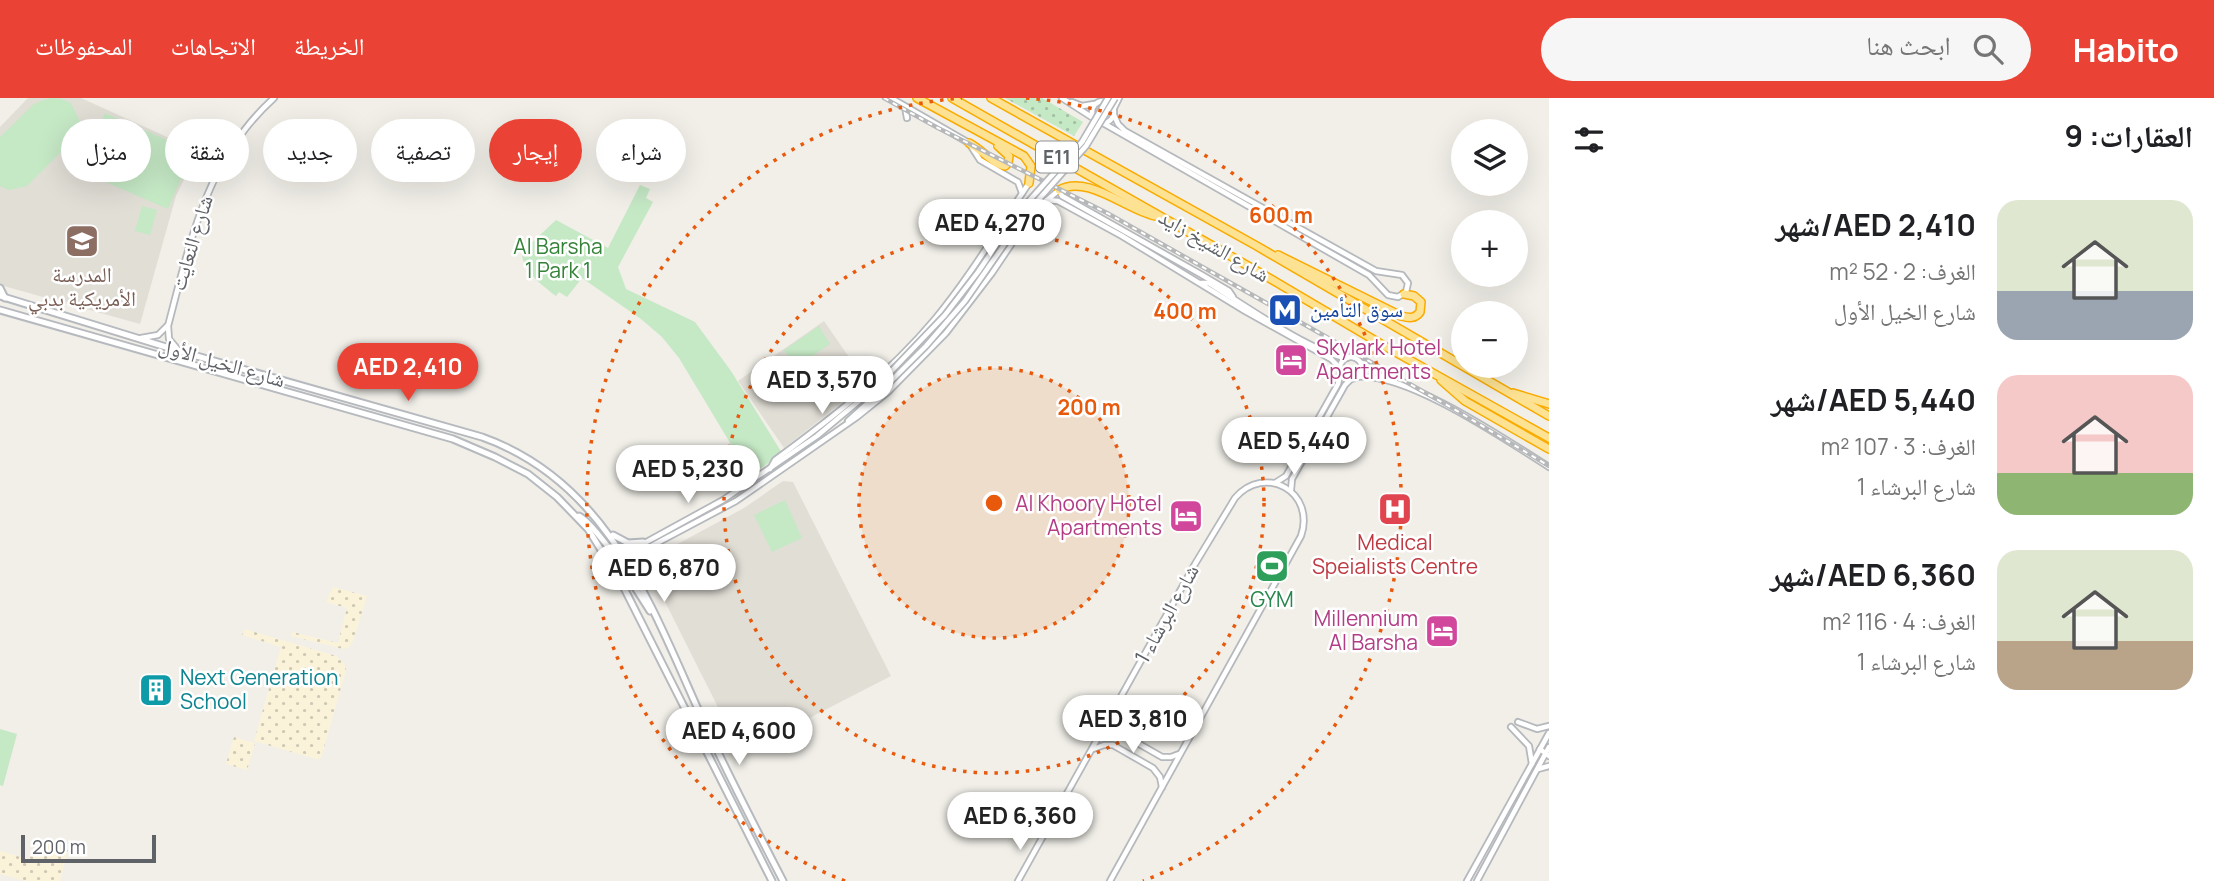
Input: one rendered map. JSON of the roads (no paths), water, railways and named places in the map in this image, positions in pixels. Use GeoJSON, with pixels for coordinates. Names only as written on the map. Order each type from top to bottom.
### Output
{"type":"FeatureCollection","features":[{"type":"Feature","properties":{"kind":"highway"},"geometry":{"type":"LineString","coordinates":[[917,98],[1024,156],[1031,166],[1029,183]]}},
{"type":"Feature","properties":{"kind":"highway","name":"شارع الشيخ زايد"},"geometry":{"type":"LineString","coordinates":[[952,98],[1549,438]]}},
{"type":"Feature","properties":{"kind":"highway","name":"شارع الشيخ زايد"},"geometry":{"type":"LineString","coordinates":[[992,98],[1255,245],[1549,416]]}},
{"type":"Feature","properties":{"kind":"highway"},"geometry":{"type":"LineString","coordinates":[[953,118],[1007,152],[1010,160],[1005,166],[998,165],[969,142]]}},
{"type":"Feature","properties":{"kind":"highway"},"geometry":{"type":"LineString","coordinates":[[1059,190],[1073,184],[1084,185],[1138,211],[1163,217]]}},
{"type":"Feature","properties":{"kind":"highway"},"geometry":{"type":"LineString","coordinates":[[1255,245],[1299,264],[1401,316],[1415,317],[1421,309],[1420,302],[1414,296],[1404,294]]}},
{"type":"Feature","properties":{"kind":"highway"},"geometry":{"type":"LineString","coordinates":[[1436,374],[1465,401],[1549,449]]}},
{"type":"Feature","properties":{"kind":"highway"},"geometry":{"type":"LineString","coordinates":[[1506,391],[1549,404]]}},
{"type":"Feature","properties":{"kind":"main road"},"geometry":{"type":"LineString","coordinates":[[0,288],[3,297]]}},
{"type":"Feature","properties":{"kind":"main road","name":"شارع الخيل الأول"},"geometry":{"type":"LineString","coordinates":[[3,297],[179,351],[469,434],[505,446],[556,478],[605,528],[648,602],[715,747],[783,881]]}},
{"type":"Feature","properties":{"kind":"main road","name":"شارع الخيل الأول"},"geometry":{"type":"LineString","coordinates":[[0,310],[430,432],[485,452],[538,481],[575,514],[614,565],[772,881]]}},
{"type":"Feature","properties":{"kind":"main road"},"geometry":{"type":"LineString","coordinates":[[320,401],[351,407],[355,402]]}},
{"type":"Feature","properties":{"kind":"main road"},"geometry":{"type":"LineString","coordinates":[[575,514],[591,524],[622,557]]}},
{"type":"Feature","properties":{"kind":"main road"},"geometry":{"type":"LineString","coordinates":[[605,528],[628,543],[643,542]]}},
{"type":"Feature","properties":{"kind":"main road"},"geometry":{"type":"LineString","coordinates":[[642,551],[638,573],[648,602]]}},
{"type":"Feature","properties":{"kind":"main road"},"geometry":{"type":"LineString","coordinates":[[614,565],[655,615]]}},
{"type":"Feature","properties":{"kind":"main road"},"geometry":{"type":"LineString","coordinates":[[652,658],[654,648]]}},
{"type":"Feature","properties":{"kind":"street"},"geometry":{"type":"LineString","coordinates":[[891,98],[969,142],[981,160],[1018,182],[1022,193]]}},
{"type":"Feature","properties":{"kind":"street"},"geometry":{"type":"LineString","coordinates":[[1063,98],[1082,106],[1099,101],[1108,102],[1118,124],[1125,131],[1376,271],[1402,275],[1408,283],[1404,294],[1395,298],[1388,295],[1370,275],[1095,119],[1063,98]]}},
{"type":"Feature","properties":{"kind":"street"},"geometry":{"type":"LineString","coordinates":[[848,422],[945,315],[1019,212],[1082,142],[1108,98]]}},
{"type":"Feature","properties":{"kind":"street"},"geometry":{"type":"LineString","coordinates":[[1103,123],[1111,120],[1117,98]]}},
{"type":"Feature","properties":{"kind":"street"},"geometry":{"type":"LineString","coordinates":[[614,565],[643,542],[716,504],[770,468],[880,387],[926,346],[965,301],[1024,216],[1086,146],[1117,98]]}},
{"type":"Feature","properties":{"kind":"street","name":"شارع النعايت"},"geometry":{"type":"LineString","coordinates":[[168,326],[209,188],[234,143],[272,99]]}},
{"type":"Feature","properties":{"kind":"street"},"geometry":{"type":"LineString","coordinates":[[1095,119],[1092,110],[1099,101]]}},
{"type":"Feature","properties":{"kind":"street"},"geometry":{"type":"LineString","coordinates":[[905,106],[907,118]]}},
{"type":"Feature","properties":{"kind":"street"},"geometry":{"type":"LineString","coordinates":[[770,468],[775,460],[844,408],[936,318],[981,257],[1029,183]]}},
{"type":"Feature","properties":{"kind":"street"},"geometry":{"type":"LineString","coordinates":[[614,565],[622,557],[642,551],[736,501],[880,399],[909,373],[946,333],[1033,212],[1059,190],[1063,197],[1202,275],[1229,291],[1234,298]]}},
{"type":"Feature","properties":{"kind":"street","name":"شارع الشيخ زايد"},"geometry":{"type":"LineString","coordinates":[[1045,200],[1058,201],[1331,359],[1340,370]]}},
{"type":"Feature","properties":{"kind":"street"},"geometry":{"type":"LineString","coordinates":[[981,257],[986,266],[996,266]]}},
{"type":"Feature","properties":{"kind":"street"},"geometry":{"type":"LineString","coordinates":[[972,270],[983,270],[987,279]]}},
{"type":"Feature","properties":{"kind":"street"},"geometry":{"type":"LineString","coordinates":[[1200,283],[1209,283],[1234,298]]}},
{"type":"Feature","properties":{"kind":"street","name":"شارع الشيخ زايد"},"geometry":{"type":"LineString","coordinates":[[1234,298],[1308,342],[1334,355],[1347,358]]}},
{"type":"Feature","properties":{"kind":"street"},"geometry":{"type":"LineString","coordinates":[[137,338],[158,335],[168,326]]}},
{"type":"Feature","properties":{"kind":"street"},"geometry":{"type":"LineString","coordinates":[[168,326],[170,340],[179,351]]}},
{"type":"Feature","properties":{"kind":"street"},"geometry":{"type":"LineString","coordinates":[[1275,483],[1286,476],[1338,384],[1342,362],[1353,357],[1387,379],[1422,393],[1549,467]]}},
{"type":"Feature","properties":{"kind":"street"},"geometry":{"type":"LineString","coordinates":[[1291,491],[1292,479],[1345,385],[1361,369],[1359,360]]}},
{"type":"Feature","properties":{"kind":"street"},"geometry":{"type":"LineString","coordinates":[[1340,370],[1346,377],[1387,379]]}},
{"type":"Feature","properties":{"kind":"street"},"geometry":{"type":"LineString","coordinates":[[1110,881],[1301,536],[1304,514],[1291,491],[1275,483]]}},
{"type":"Feature","properties":{"kind":"street","name":"شارع البرشاء 1"},"geometry":{"type":"LineString","coordinates":[[1018,881],[1234,498],[1243,489],[1255,484],[1275,483]]}},
{"type":"Feature","properties":{"kind":"street"},"geometry":{"type":"LineString","coordinates":[[1111,712],[1113,724],[1119,733],[1162,757],[1181,753]]}},
{"type":"Feature","properties":{"kind":"street"},"geometry":{"type":"LineString","coordinates":[[1518,722],[1537,729],[1549,726]]}},
{"type":"Feature","properties":{"kind":"street"},"geometry":{"type":"LineString","coordinates":[[1511,727],[1529,746],[1532,765]]}},
{"type":"Feature","properties":{"kind":"street"},"geometry":{"type":"LineString","coordinates":[[1477,881],[1547,755],[1549,733]]}},
{"type":"Feature","properties":{"kind":"street"},"geometry":{"type":"LineString","coordinates":[[1090,751],[1104,745],[1113,745],[1153,768],[1160,777],[1162,788]]}},
{"type":"Feature","properties":{"kind":"street"},"geometry":{"type":"LineString","coordinates":[[1467,881],[1541,749],[1547,745]]}},
{"type":"Feature","properties":{"kind":"street"},"geometry":{"type":"LineString","coordinates":[[1541,749],[1547,755]]}},
{"type":"Feature","properties":{"kind":"street"},"geometry":{"type":"LineString","coordinates":[[1537,770],[1549,766]]}},
{"type":"Feature","properties":{"kind":"railway"},"geometry":{"type":"LineString","coordinates":[[884,98],[1107,213],[1454,409],[1549,466]]}},
{"type":"Feature","properties":{"kind":"place","name":"المدرسة الأمريكية بدبي"},"geometry":{"type":"Point","coordinates":[82,241]}},
{"type":"Feature","properties":{"kind":"place","name":"سوق التأمين"},"geometry":{"type":"Point","coordinates":[1285,310]}},
{"type":"Feature","properties":{"kind":"place","name":"Skylark Hotel Apartments"},"geometry":{"type":"Point","coordinates":[1291,360]}},
{"type":"Feature","properties":{"kind":"place","name":"Medical Speialists Centre"},"geometry":{"type":"Point","coordinates":[1395,509]}},
{"type":"Feature","properties":{"kind":"place","name":"Al Khoory Hotel Apartments"},"geometry":{"type":"Point","coordinates":[1186,516]}},
{"type":"Feature","properties":{"kind":"place","name":"GYM"},"geometry":{"type":"Point","coordinates":[1272,566]}},
{"type":"Feature","properties":{"kind":"place","name":"Millennium Al Barsha"},"geometry":{"type":"Point","coordinates":[1442,631]}},
{"type":"Feature","properties":{"kind":"place","name":"Next Generation School"},"geometry":{"type":"Point","coordinates":[156,690]}},
{"type":"Feature","properties":{"kind":"park label","name":"Al Barsha 1 Park 1"},"geometry":{"type":"Point","coordinates":[558,259]}}]}
